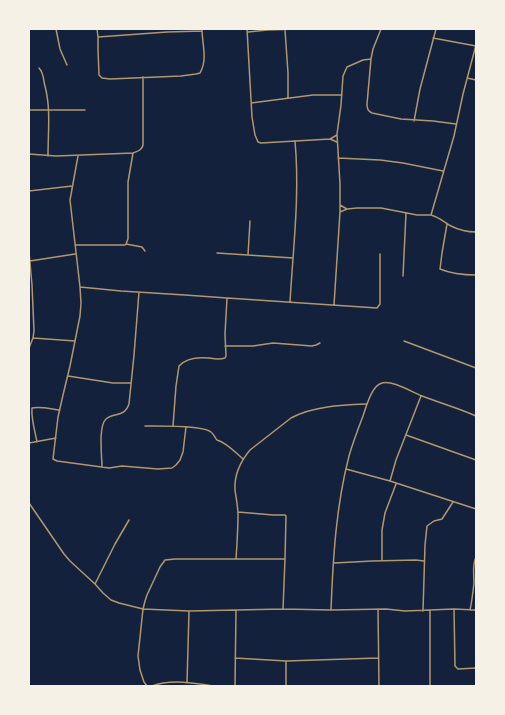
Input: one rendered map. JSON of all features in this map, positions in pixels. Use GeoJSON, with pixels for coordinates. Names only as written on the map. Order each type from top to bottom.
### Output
{"type":"FeatureCollection","features":[{"type":"Feature","properties":{"kind":"street"},"geometry":{"type":"LineString","coordinates":[[56,29],[60,49],[67,65]]}},
{"type":"Feature","properties":{"kind":"street"},"geometry":{"type":"LineString","coordinates":[[97,29],[100,77],[105,79],[181,76],[200,73],[203,67],[204,49],[202,30],[98,37]]}},
{"type":"Feature","properties":{"kind":"street"},"geometry":{"type":"LineString","coordinates":[[297,29],[247,30],[252,117],[255,135],[258,142],[261,143],[330,139],[337,142]]}},
{"type":"Feature","properties":{"kind":"street"},"geometry":{"type":"LineString","coordinates":[[381,29],[373,48],[371,59],[367,104],[368,110],[372,113],[401,120],[433,121],[457,124]]}},
{"type":"Feature","properties":{"kind":"street"},"geometry":{"type":"LineString","coordinates":[[414,121],[420,89],[436,29]]}},
{"type":"Feature","properties":{"kind":"street"},"geometry":{"type":"LineString","coordinates":[[285,30],[288,98]]}},
{"type":"Feature","properties":{"kind":"street"},"geometry":{"type":"LineString","coordinates":[[431,216],[454,136],[476,45],[433,38]]}},
{"type":"Feature","properties":{"kind":"street"},"geometry":{"type":"LineString","coordinates":[[334,305],[340,212],[337,134],[343,76],[347,66],[363,60],[371,59]]}},
{"type":"Feature","properties":{"kind":"street"},"geometry":{"type":"LineString","coordinates":[[39,68],[43,74],[48,94],[48,156]]}},
{"type":"Feature","properties":{"kind":"street"},"geometry":{"type":"LineString","coordinates":[[29,154],[48,156],[78,156],[133,153],[141,149],[143,145],[143,77]]}},
{"type":"Feature","properties":{"kind":"street"},"geometry":{"type":"LineString","coordinates":[[467,78],[476,80]]}},
{"type":"Feature","properties":{"kind":"street"},"geometry":{"type":"LineString","coordinates":[[251,103],[314,95],[342,95]]}},
{"type":"Feature","properties":{"kind":"street"},"geometry":{"type":"LineString","coordinates":[[29,110],[85,110]]}},
{"type":"Feature","properties":{"kind":"street"},"geometry":{"type":"LineString","coordinates":[[330,139],[337,134]]}},
{"type":"Feature","properties":{"kind":"street"},"geometry":{"type":"LineString","coordinates":[[290,302],[295,242],[297,180],[295,141]]}},
{"type":"Feature","properties":{"kind":"street"},"geometry":{"type":"LineString","coordinates":[[126,244],[128,239],[128,182],[133,153]]}},
{"type":"Feature","properties":{"kind":"street"},"geometry":{"type":"LineString","coordinates":[[78,156],[70,200],[80,287],[80,316],[60,410],[53,458],[54,460],[109,468],[122,466],[158,469],[172,468],[180,460],[183,452],[186,427]]}},
{"type":"Feature","properties":{"kind":"street"},"geometry":{"type":"LineString","coordinates":[[338,158],[380,160],[444,171]]}},
{"type":"Feature","properties":{"kind":"street"},"geometry":{"type":"LineString","coordinates":[[29,191],[72,186]]}},
{"type":"Feature","properties":{"kind":"street"},"geometry":{"type":"LineString","coordinates":[[340,205],[347,209]]}},
{"type":"Feature","properties":{"kind":"street"},"geometry":{"type":"LineString","coordinates":[[340,212],[347,209],[357,208],[381,208],[417,215],[431,216],[460,230],[476,232]]}},
{"type":"Feature","properties":{"kind":"street"},"geometry":{"type":"LineString","coordinates":[[403,276],[406,212]]}},
{"type":"Feature","properties":{"kind":"street"},"geometry":{"type":"LineString","coordinates":[[248,255],[250,221]]}},
{"type":"Feature","properties":{"kind":"street"},"geometry":{"type":"LineString","coordinates":[[447,224],[440,270],[455,274],[476,275]]}},
{"type":"Feature","properties":{"kind":"street"},"geometry":{"type":"LineString","coordinates":[[76,245],[126,244],[142,247],[145,251]]}},
{"type":"Feature","properties":{"kind":"street"},"geometry":{"type":"LineString","coordinates":[[29,252],[34,331],[29,348]]}},
{"type":"Feature","properties":{"kind":"street"},"geometry":{"type":"LineString","coordinates":[[30,261],[76,253]]}},
{"type":"Feature","properties":{"kind":"street"},"geometry":{"type":"LineString","coordinates":[[217,253],[293,258]]}},
{"type":"Feature","properties":{"kind":"street"},"geometry":{"type":"LineString","coordinates":[[80,287],[373,308],[378,307],[380,304],[380,254]]}},
{"type":"Feature","properties":{"kind":"street"},"geometry":{"type":"LineString","coordinates":[[102,467],[103,424],[108,418],[122,414],[128,408],[130,399],[139,292]]}},
{"type":"Feature","properties":{"kind":"street"},"geometry":{"type":"LineString","coordinates":[[173,426],[179,366],[188,360],[200,358],[218,360],[225,358],[226,356],[225,326],[227,298]]}},
{"type":"Feature","properties":{"kind":"street"},"geometry":{"type":"LineString","coordinates":[[33,338],[75,341]]}},
{"type":"Feature","properties":{"kind":"street"},"geometry":{"type":"LineString","coordinates":[[404,341],[476,368]]}},
{"type":"Feature","properties":{"kind":"street"},"geometry":{"type":"LineString","coordinates":[[226,346],[253,346],[273,343],[316,346],[320,343]]}},
{"type":"Feature","properties":{"kind":"street"},"geometry":{"type":"LineString","coordinates":[[68,376],[113,383],[132,384]]}},
{"type":"Feature","properties":{"kind":"street"},"geometry":{"type":"LineString","coordinates":[[331,610],[336,525],[346,469],[367,404],[376,386],[382,382],[397,385],[421,396],[476,416]]}},
{"type":"Feature","properties":{"kind":"street"},"geometry":{"type":"LineString","coordinates":[[390,482],[396,460],[421,396]]}},
{"type":"Feature","properties":{"kind":"street"},"geometry":{"type":"LineString","coordinates":[[236,559],[238,512],[235,480],[237,470],[250,450],[298,414],[343,405],[367,404]]}},
{"type":"Feature","properties":{"kind":"street"},"geometry":{"type":"LineString","coordinates":[[37,442],[31,411],[32,408],[38,407],[60,410]]}},
{"type":"Feature","properties":{"kind":"street"},"geometry":{"type":"LineString","coordinates":[[145,426],[186,427],[211,432],[217,440],[228,446],[243,459]]}},
{"type":"Feature","properties":{"kind":"street"},"geometry":{"type":"LineString","coordinates":[[406,435],[476,460]]}},
{"type":"Feature","properties":{"kind":"street"},"geometry":{"type":"LineString","coordinates":[[29,443],[56,438]]}},
{"type":"Feature","properties":{"kind":"street"},"geometry":{"type":"LineString","coordinates":[[346,469],[476,509]]}},
{"type":"Feature","properties":{"kind":"street"},"geometry":{"type":"LineString","coordinates":[[382,561],[382,530],[385,513],[396,484]]}},
{"type":"Feature","properties":{"kind":"street"},"geometry":{"type":"LineString","coordinates":[[423,611],[424,561],[427,526],[434,521],[442,520],[453,502]]}},
{"type":"Feature","properties":{"kind":"street"},"geometry":{"type":"LineString","coordinates":[[29,503],[70,562],[103,593],[111,600],[143,609],[189,611],[283,609],[378,609],[405,611],[454,609],[476,610]]}},
{"type":"Feature","properties":{"kind":"street"},"geometry":{"type":"LineString","coordinates":[[238,512],[286,516],[283,609]]}},
{"type":"Feature","properties":{"kind":"street"},"geometry":{"type":"LineString","coordinates":[[95,584],[114,544],[129,520]]}},
{"type":"Feature","properties":{"kind":"street"},"geometry":{"type":"LineString","coordinates":[[470,610],[474,584],[473,567],[476,557]]}},
{"type":"Feature","properties":{"kind":"street"},"geometry":{"type":"LineString","coordinates":[[147,686],[140,670],[138,656],[143,609],[147,595],[160,567],[165,560],[285,559]]}},
{"type":"Feature","properties":{"kind":"street"},"geometry":{"type":"LineString","coordinates":[[333,563],[424,561]]}},
{"type":"Feature","properties":{"kind":"street"},"geometry":{"type":"LineString","coordinates":[[378,609],[379,686]]}},
{"type":"Feature","properties":{"kind":"street"},"geometry":{"type":"LineString","coordinates":[[454,609],[455,666],[458,668],[476,668]]}},
{"type":"Feature","properties":{"kind":"street"},"geometry":{"type":"LineString","coordinates":[[235,686],[236,610]]}},
{"type":"Feature","properties":{"kind":"street"},"geometry":{"type":"LineString","coordinates":[[187,683],[189,611]]}},
{"type":"Feature","properties":{"kind":"street"},"geometry":{"type":"LineString","coordinates":[[430,611],[430,686]]}},
{"type":"Feature","properties":{"kind":"street"},"geometry":{"type":"LineString","coordinates":[[235,658],[286,661],[378,658]]}},
{"type":"Feature","properties":{"kind":"street"},"geometry":{"type":"LineString","coordinates":[[286,661],[286,686]]}},
{"type":"Feature","properties":{"kind":"street"},"geometry":{"type":"LineString","coordinates":[[152,686],[163,683],[187,683],[213,686]]}}]}
